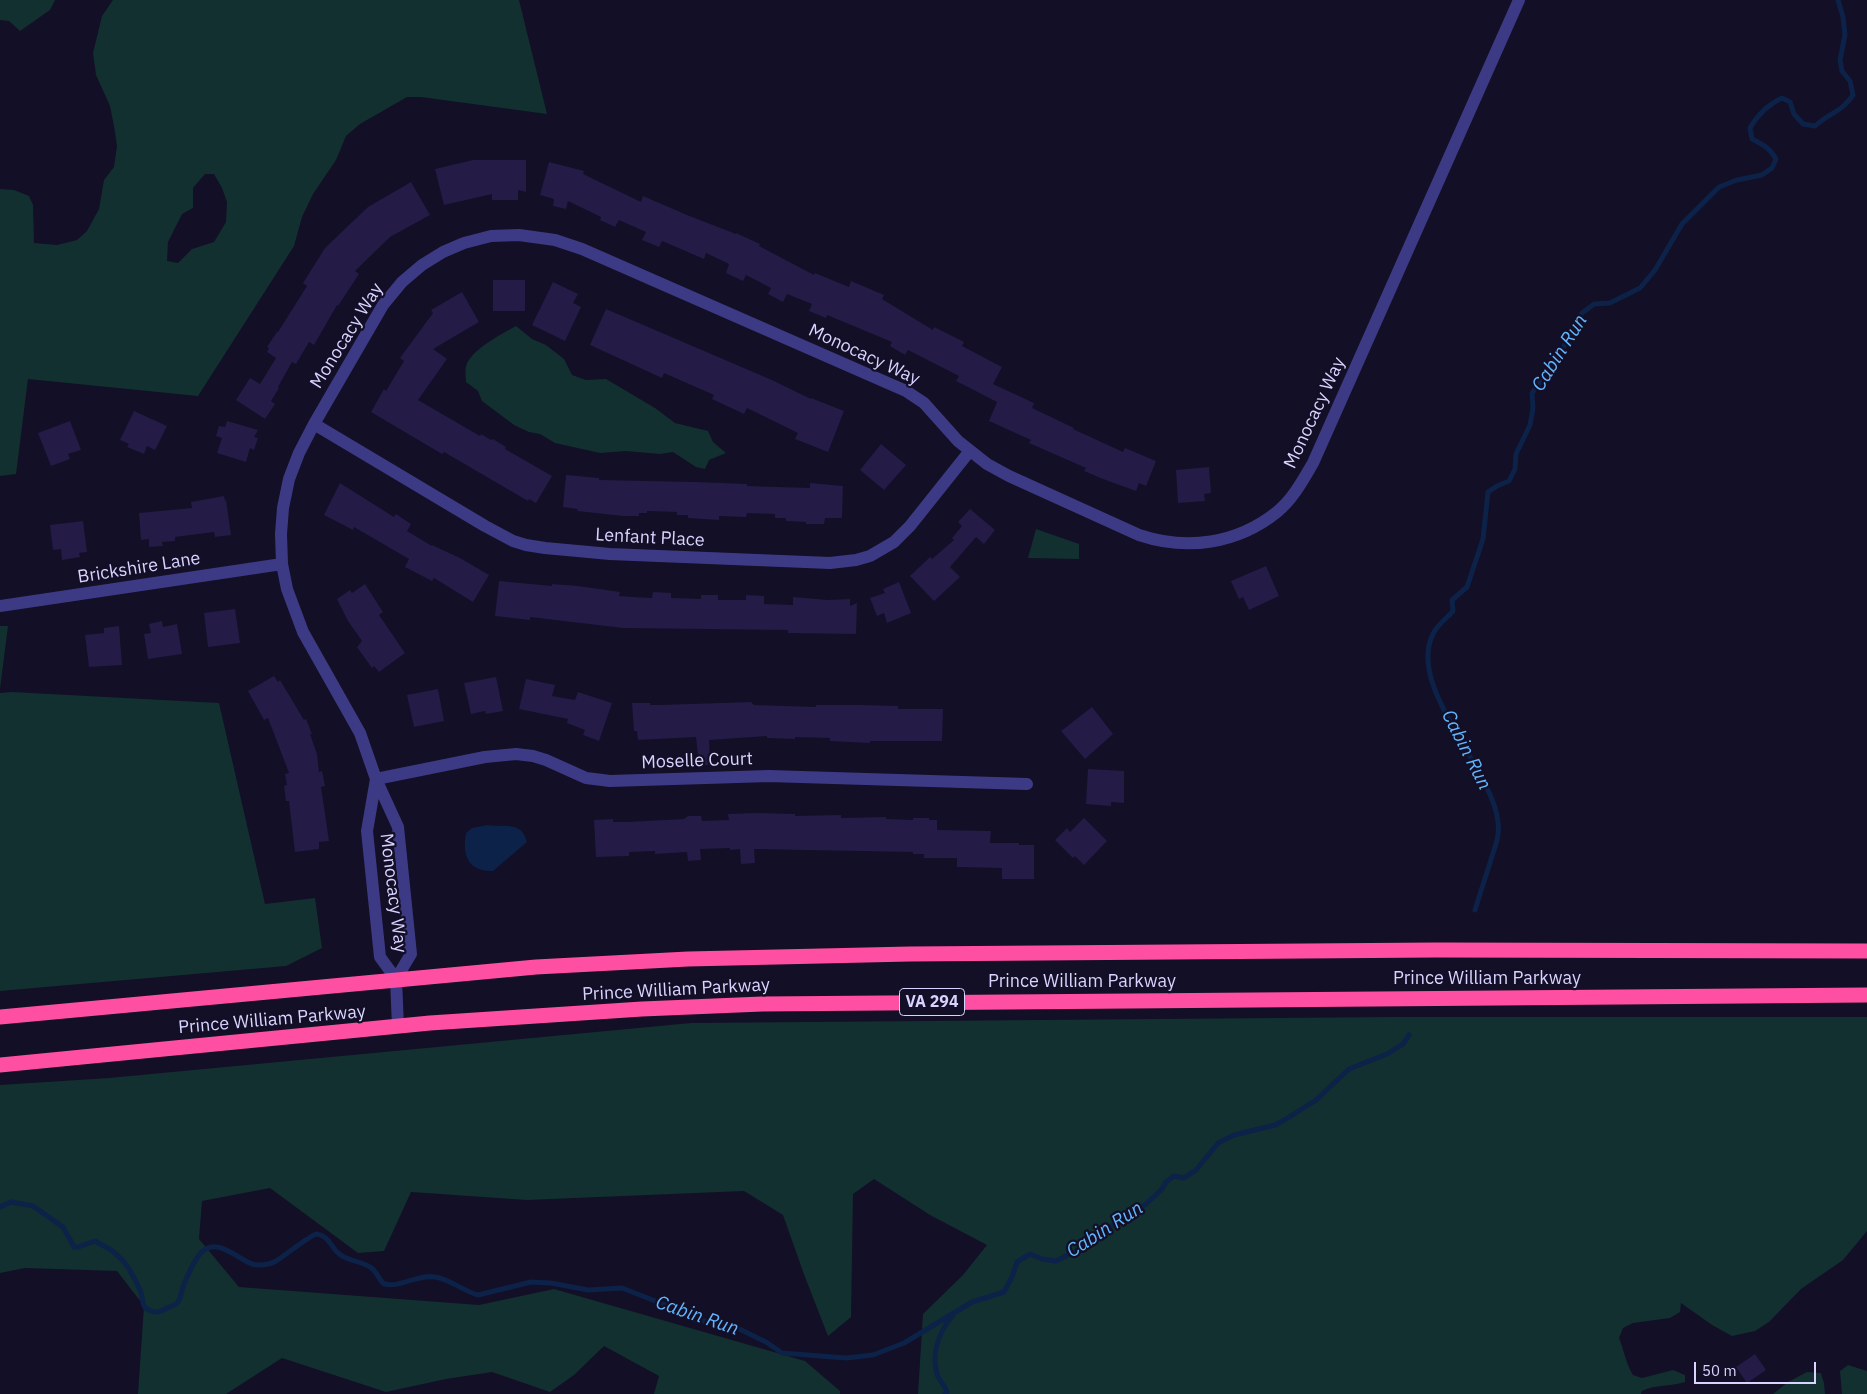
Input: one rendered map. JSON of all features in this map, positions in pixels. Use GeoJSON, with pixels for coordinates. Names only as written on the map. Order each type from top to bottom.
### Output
{"type":"FeatureCollection","features":[{"type":"Feature","properties":{"kind":"highway","name":"Prince William Parkway"},"geometry":{"type":"LineString","coordinates":[[0,1017],[536,967],[688,959],[910,954],[1436,950],[1867,951]]}},
{"type":"Feature","properties":{"kind":"highway","name":"Prince William Parkway"},"geometry":{"type":"LineString","coordinates":[[0,1065],[398,1027],[642,1008],[762,1004],[1867,995]]}},
{"type":"Feature","properties":{"kind":"street","name":"Monocacy Way"},"geometry":{"type":"LineString","coordinates":[[398,1027],[396,979],[411,954],[398,827],[376,779],[360,732],[302,632],[287,589],[282,564],[281,534],[282,508],[289,479],[299,452],[383,306],[402,282],[422,265],[443,252],[464,243],[491,236],[519,235],[555,240],[582,249],[906,391],[924,403],[969,452],[987,464],[1009,476],[1139,535],[1160,542],[1190,544],[1235,536],[1278,511],[1300,487],[1313,463],[1519,0]]}},
{"type":"Feature","properties":{"kind":"street","name":"Lenfant Place"},"geometry":{"type":"LineString","coordinates":[[314,424],[493,531],[513,541],[545,548],[610,554],[830,563],[856,560],[885,548],[898,538],[969,452]]}},
{"type":"Feature","properties":{"kind":"street","name":"Brickshire Lane"},"geometry":{"type":"LineString","coordinates":[[0,606],[282,564]]}},
{"type":"Feature","properties":{"kind":"street","name":"Moselle Court"},"geometry":{"type":"LineString","coordinates":[[376,779],[485,757],[516,754],[546,760],[586,778],[610,781],[769,776],[1027,784]]}},
{"type":"Feature","properties":{"kind":"street","name":"Monocacy Way"},"geometry":{"type":"LineString","coordinates":[[376,779],[367,831],[380,957],[396,979]]}},
{"type":"Feature","properties":{"kind":"green space"},"geometry":{"type":"Polygon","coordinates":[[[0,0],[55,0],[50,10],[20,31],[9,21],[0,20],[0,0]]]}},
{"type":"Feature","properties":{"kind":"green space"},"geometry":{"type":"Polygon","coordinates":[[[113,0],[519,0],[547,114],[421,97],[407,97],[360,124],[346,136],[336,160],[313,194],[302,217],[294,246],[198,396],[28,379],[16,474],[0,476],[0,189],[14,190],[29,196],[33,205],[34,243],[57,245],[77,240],[87,231],[99,209],[104,180],[114,167],[117,146],[110,106],[96,75],[93,53],[102,16],[113,0]],[[205,174],[193,188],[193,208],[182,214],[168,242],[167,261],[178,263],[192,249],[214,242],[226,222],[227,202],[214,174],[205,174]]]}},
{"type":"Feature","properties":{"kind":"green space"},"geometry":{"type":"Polygon","coordinates":[[[516,326],[532,339],[546,345],[564,359],[572,375],[586,380],[606,379],[655,408],[675,423],[708,431],[713,442],[726,453],[709,460],[705,469],[696,467],[673,452],[660,454],[626,451],[600,453],[555,443],[540,434],[529,432],[514,425],[482,401],[478,391],[466,382],[466,366],[480,348],[516,326]]]}},
{"type":"Feature","properties":{"kind":"green space"},"geometry":{"type":"Polygon","coordinates":[[[1036,529],[1079,544],[1079,559],[1028,558],[1036,529]]]}},
{"type":"Feature","properties":{"kind":"green space"},"geometry":{"type":"Polygon","coordinates":[[[0,626],[8,626],[0,689],[0,626]]]}},
{"type":"Feature","properties":{"kind":"green space"},"geometry":{"type":"Polygon","coordinates":[[[12,692],[219,703],[265,904],[315,898],[322,948],[286,966],[0,991],[0,693],[12,692]]]}},
{"type":"Feature","properties":{"kind":"green space"},"geometry":{"type":"Polygon","coordinates":[[[1390,1017],[1867,1017],[1867,1231],[1843,1260],[1801,1289],[1769,1322],[1755,1331],[1732,1336],[1712,1325],[1681,1303],[1680,1312],[1670,1318],[1633,1323],[1623,1328],[1619,1338],[1633,1375],[1642,1378],[1673,1370],[1685,1375],[1685,1382],[1653,1387],[1642,1391],[1641,1394],[918,1394],[923,1314],[963,1275],[987,1245],[930,1215],[874,1179],[853,1194],[851,1317],[828,1336],[783,1215],[744,1191],[527,1200],[411,1192],[384,1251],[358,1253],[270,1188],[202,1201],[199,1239],[239,1287],[479,1305],[554,1289],[805,1361],[840,1391],[840,1394],[654,1394],[659,1376],[604,1346],[574,1375],[550,1392],[492,1372],[446,1379],[386,1392],[282,1358],[226,1394],[138,1394],[144,1306],[117,1271],[25,1268],[0,1273],[0,1085],[109,1078],[691,1023],[1390,1017]]]}},
{"type":"Feature","properties":{"kind":"green space"},"geometry":{"type":"Polygon","coordinates":[[[1848,1365],[1867,1371],[1867,1394],[1842,1394],[1840,1371],[1848,1365]]]}},
{"type":"Feature","properties":{"kind":"green space"},"geometry":{"type":"Polygon","coordinates":[[[1807,1372],[1821,1373],[1825,1394],[1773,1394],[1788,1382],[1807,1372]]]}},
{"type":"Feature","properties":{"kind":"water"},"geometry":{"type":"Polygon","coordinates":[[[487,825],[512,826],[521,830],[527,842],[493,871],[484,871],[472,865],[466,855],[465,848],[466,833],[472,828],[487,825]]]}},
{"type":"Feature","properties":{"kind":"building"},"geometry":{"type":"Polygon","coordinates":[[[473,160],[526,160],[526,192],[518,190],[518,200],[492,200],[492,194],[444,205],[435,169],[473,160]]]}},
{"type":"Feature","properties":{"kind":"building"},"geometry":{"type":"Polygon","coordinates":[[[549,162],[584,171],[583,174],[641,202],[643,196],[736,233],[760,244],[759,246],[814,275],[815,273],[849,287],[851,281],[884,295],[882,299],[933,330],[934,327],[964,342],[962,346],[1002,367],[993,384],[1034,403],[1032,408],[1123,452],[1125,448],[1156,461],[1146,486],[1139,483],[1136,491],[1103,479],[1084,471],[1086,468],[1029,443],[1031,440],[989,421],[997,402],[956,381],[959,376],[908,350],[905,355],[890,346],[892,342],[827,315],[826,318],[809,311],[812,304],[787,294],[783,302],[768,294],[771,288],[746,275],[743,281],[726,273],[729,264],[706,253],[704,259],[662,241],[659,247],[642,240],[646,232],[619,220],[615,227],[600,220],[601,217],[568,201],[566,209],[553,206],[554,199],[540,195],[549,162]]]}},
{"type":"Feature","properties":{"kind":"building"},"geometry":{"type":"Polygon","coordinates":[[[411,182],[430,215],[390,237],[355,271],[359,274],[337,305],[314,345],[309,342],[296,364],[292,362],[271,401],[275,404],[265,419],[236,400],[250,378],[260,384],[276,358],[267,352],[269,348],[267,347],[307,286],[303,283],[325,248],[368,207],[411,182]]]}},
{"type":"Feature","properties":{"kind":"building"},"geometry":{"type":"Polygon","coordinates":[[[493,280],[525,280],[525,311],[493,311],[493,280]]]}},
{"type":"Feature","properties":{"kind":"building"},"geometry":{"type":"Polygon","coordinates":[[[553,282],[578,294],[573,303],[581,307],[565,341],[532,325],[553,282]]]}},
{"type":"Feature","properties":{"kind":"building"},"geometry":{"type":"Polygon","coordinates":[[[462,292],[479,322],[433,349],[447,359],[418,400],[480,436],[481,434],[491,440],[493,439],[506,447],[505,449],[552,476],[536,503],[529,499],[528,501],[444,452],[442,454],[371,412],[384,389],[386,391],[404,361],[400,358],[433,313],[431,310],[462,292]]]}},
{"type":"Feature","properties":{"kind":"building"},"geometry":{"type":"Polygon","coordinates":[[[606,309],[772,380],[811,399],[844,411],[828,452],[795,439],[798,433],[747,408],[744,414],[712,399],[714,395],[664,373],[662,378],[590,345],[606,309]]]}},
{"type":"Feature","properties":{"kind":"building"},"geometry":{"type":"Polygon","coordinates":[[[134,411],[167,426],[155,450],[147,446],[144,454],[127,447],[129,444],[120,440],[134,411]]]}},
{"type":"Feature","properties":{"kind":"building"},"geometry":{"type":"Polygon","coordinates":[[[70,421],[81,450],[68,454],[70,459],[51,466],[38,433],[70,421]]]}},
{"type":"Feature","properties":{"kind":"building"},"geometry":{"type":"Polygon","coordinates":[[[227,421],[258,430],[254,437],[258,438],[254,450],[250,448],[246,462],[217,453],[222,438],[216,436],[219,426],[225,427],[227,421]]]}},
{"type":"Feature","properties":{"kind":"building"},"geometry":{"type":"Polygon","coordinates":[[[881,444],[906,465],[884,490],[860,470],[881,444]]]}},
{"type":"Feature","properties":{"kind":"building"},"geometry":{"type":"Polygon","coordinates":[[[1209,467],[1211,493],[1204,494],[1205,501],[1178,503],[1176,470],[1209,467]]]}},
{"type":"Feature","properties":{"kind":"building"},"geometry":{"type":"Polygon","coordinates":[[[566,475],[599,478],[599,480],[747,484],[747,486],[810,488],[810,483],[843,486],[842,518],[825,518],[824,524],[806,524],[806,522],[786,521],[786,518],[775,518],[775,514],[747,513],[746,517],[719,516],[719,520],[688,518],[688,515],[677,515],[677,512],[647,511],[647,513],[639,513],[639,516],[623,516],[577,511],[578,509],[563,507],[566,475]]]}},
{"type":"Feature","properties":{"kind":"building"},"geometry":{"type":"Polygon","coordinates":[[[340,483],[394,517],[396,514],[411,524],[407,531],[489,575],[473,602],[434,578],[432,581],[405,567],[409,559],[354,527],[353,530],[324,515],[340,483]]]}},
{"type":"Feature","properties":{"kind":"building"},"geometry":{"type":"Polygon","coordinates":[[[224,496],[231,535],[215,537],[214,532],[175,537],[175,541],[162,542],[163,546],[149,547],[149,539],[141,540],[139,513],[192,508],[191,502],[224,496]]]}},
{"type":"Feature","properties":{"kind":"building"},"geometry":{"type":"Polygon","coordinates":[[[970,509],[995,530],[984,544],[976,537],[950,567],[960,577],[934,601],[910,576],[930,557],[932,559],[954,540],[952,538],[962,526],[958,522],[970,509]]]}},
{"type":"Feature","properties":{"kind":"building"},"geometry":{"type":"Polygon","coordinates":[[[83,521],[87,552],[79,553],[80,557],[62,560],[61,549],[53,550],[50,525],[83,521]]]}},
{"type":"Feature","properties":{"kind":"building"},"geometry":{"type":"Polygon","coordinates":[[[1266,566],[1279,596],[1249,610],[1243,597],[1239,599],[1231,581],[1266,566]]]}},
{"type":"Feature","properties":{"kind":"building"},"geometry":{"type":"Polygon","coordinates":[[[499,581],[552,586],[552,584],[578,586],[620,592],[619,596],[633,597],[652,598],[653,592],[671,593],[671,598],[701,599],[701,595],[718,595],[718,600],[746,600],[746,595],[764,596],[764,604],[793,605],[793,597],[828,600],[850,599],[850,606],[857,603],[856,634],[788,633],[788,630],[623,628],[530,617],[530,620],[495,616],[499,581]]]}},
{"type":"Feature","properties":{"kind":"building"},"geometry":{"type":"Polygon","coordinates":[[[899,582],[911,613],[887,623],[884,613],[877,616],[870,598],[885,593],[883,589],[899,582]]]}},
{"type":"Feature","properties":{"kind":"building"},"geometry":{"type":"Polygon","coordinates":[[[365,584],[383,612],[379,615],[405,653],[379,672],[374,666],[372,668],[357,647],[362,641],[348,621],[337,599],[350,590],[352,593],[365,584]]]}},
{"type":"Feature","properties":{"kind":"building"},"geometry":{"type":"Polygon","coordinates":[[[235,609],[240,643],[208,647],[204,613],[235,609]]]}},
{"type":"Feature","properties":{"kind":"building"},"geometry":{"type":"Polygon","coordinates":[[[162,621],[163,627],[177,624],[182,654],[148,659],[144,634],[151,633],[149,624],[162,621]]]}},
{"type":"Feature","properties":{"kind":"building"},"geometry":{"type":"Polygon","coordinates":[[[119,626],[122,665],[89,667],[85,635],[104,633],[104,628],[119,626]]]}},
{"type":"Feature","properties":{"kind":"building"},"geometry":{"type":"Polygon","coordinates":[[[274,676],[278,682],[280,680],[304,720],[306,719],[317,754],[319,772],[322,771],[325,786],[321,787],[329,841],[319,842],[319,849],[295,852],[289,801],[286,801],[284,786],[287,785],[285,774],[289,773],[268,718],[264,720],[248,691],[274,676]]]}},
{"type":"Feature","properties":{"kind":"building"},"geometry":{"type":"Polygon","coordinates":[[[496,677],[503,711],[486,714],[485,711],[471,714],[464,683],[496,677]]]}},
{"type":"Feature","properties":{"kind":"building"},"geometry":{"type":"Polygon","coordinates":[[[526,679],[555,685],[552,696],[575,700],[578,692],[612,703],[599,741],[583,735],[585,730],[567,723],[568,719],[519,709],[526,679]]]}},
{"type":"Feature","properties":{"kind":"building"},"geometry":{"type":"Polygon","coordinates":[[[438,689],[444,721],[414,727],[407,695],[438,689]]]}},
{"type":"Feature","properties":{"kind":"building"},"geometry":{"type":"Polygon","coordinates":[[[751,702],[754,705],[816,707],[816,705],[862,705],[898,706],[898,709],[943,709],[942,741],[870,741],[870,743],[830,741],[830,738],[795,737],[795,739],[767,738],[767,736],[709,740],[710,765],[699,765],[696,737],[638,740],[637,731],[634,731],[632,703],[661,705],[751,702]]]}},
{"type":"Feature","properties":{"kind":"building"},"geometry":{"type":"Polygon","coordinates":[[[1092,707],[1113,734],[1085,759],[1061,731],[1092,707]]]}},
{"type":"Feature","properties":{"kind":"building"},"geometry":{"type":"Polygon","coordinates":[[[1088,769],[1124,771],[1124,803],[1111,802],[1111,806],[1086,804],[1088,769]]]}},
{"type":"Feature","properties":{"kind":"building"},"geometry":{"type":"Polygon","coordinates":[[[728,814],[795,814],[795,816],[841,815],[841,818],[886,817],[886,819],[913,820],[913,818],[929,818],[929,820],[937,820],[937,830],[991,831],[990,843],[1034,845],[1034,879],[1002,879],[1002,868],[957,867],[957,858],[924,858],[924,854],[913,854],[913,852],[754,849],[755,863],[741,864],[740,849],[730,850],[730,848],[700,849],[701,860],[688,861],[687,852],[655,854],[655,851],[629,852],[629,856],[596,857],[594,820],[613,819],[613,822],[627,822],[684,819],[688,816],[701,816],[702,821],[729,820],[728,814]]]}},
{"type":"Feature","properties":{"kind":"building"},"geometry":{"type":"Polygon","coordinates":[[[1084,818],[1107,841],[1084,865],[1075,856],[1073,858],[1055,840],[1067,828],[1070,832],[1084,818]]]}},
{"type":"Feature","properties":{"kind":"building"},"geometry":{"type":"Polygon","coordinates":[[[1755,1354],[1766,1370],[1747,1383],[1736,1367],[1755,1354]]]}},
{"type":"Feature","properties":{"kind":"waterway","name":"Cabin Run"},"geometry":{"type":"LineString","coordinates":[[1475,910],[1496,843],[1498,822],[1493,801],[1482,778],[1440,703],[1431,678],[1428,655],[1433,634],[1453,611],[1452,600],[1467,587],[1483,539],[1488,492],[1509,481],[1515,469],[1516,454],[1530,425],[1533,408],[1532,393],[1557,359],[1582,313],[1594,304],[1610,303],[1640,288],[1655,270],[1682,224],[1719,187],[1737,180],[1762,175],[1772,168],[1776,159],[1774,155],[1752,139],[1750,128],[1756,118],[1767,107],[1782,98],[1790,102],[1794,114],[1803,124],[1815,126],[1849,101],[1853,95],[1850,81],[1842,71],[1840,60],[1845,35],[1843,17],[1838,0]]}},
{"type":"Feature","properties":{"kind":"waterway","name":"Cabin Run"},"geometry":{"type":"LineString","coordinates":[[0,1207],[11,1202],[33,1206],[63,1227],[74,1247],[95,1241],[112,1251],[121,1258],[130,1271],[140,1290],[145,1308],[155,1312],[162,1311],[178,1302],[194,1263],[200,1254],[210,1247],[224,1249],[252,1264],[265,1265],[276,1261],[317,1234],[326,1238],[340,1255],[372,1269],[384,1284],[390,1285],[422,1277],[435,1277],[478,1295],[531,1282],[551,1283],[588,1290],[622,1288],[663,1304],[695,1320],[729,1324],[766,1342],[782,1353],[846,1358],[873,1355],[904,1343],[972,1302],[1004,1292],[1017,1262],[1030,1254],[1042,1259],[1056,1261],[1076,1251],[1089,1240],[1146,1204],[1174,1176],[1184,1178],[1196,1170],[1218,1143],[1234,1135],[1275,1125],[1286,1119],[1316,1100],[1349,1069],[1387,1054],[1403,1044],[1409,1035]]}},
{"type":"Feature","properties":{"kind":"waterway"},"geometry":{"type":"LineString","coordinates":[[945,1394],[947,1392],[937,1374],[935,1358],[940,1336],[953,1315]]}}]}
